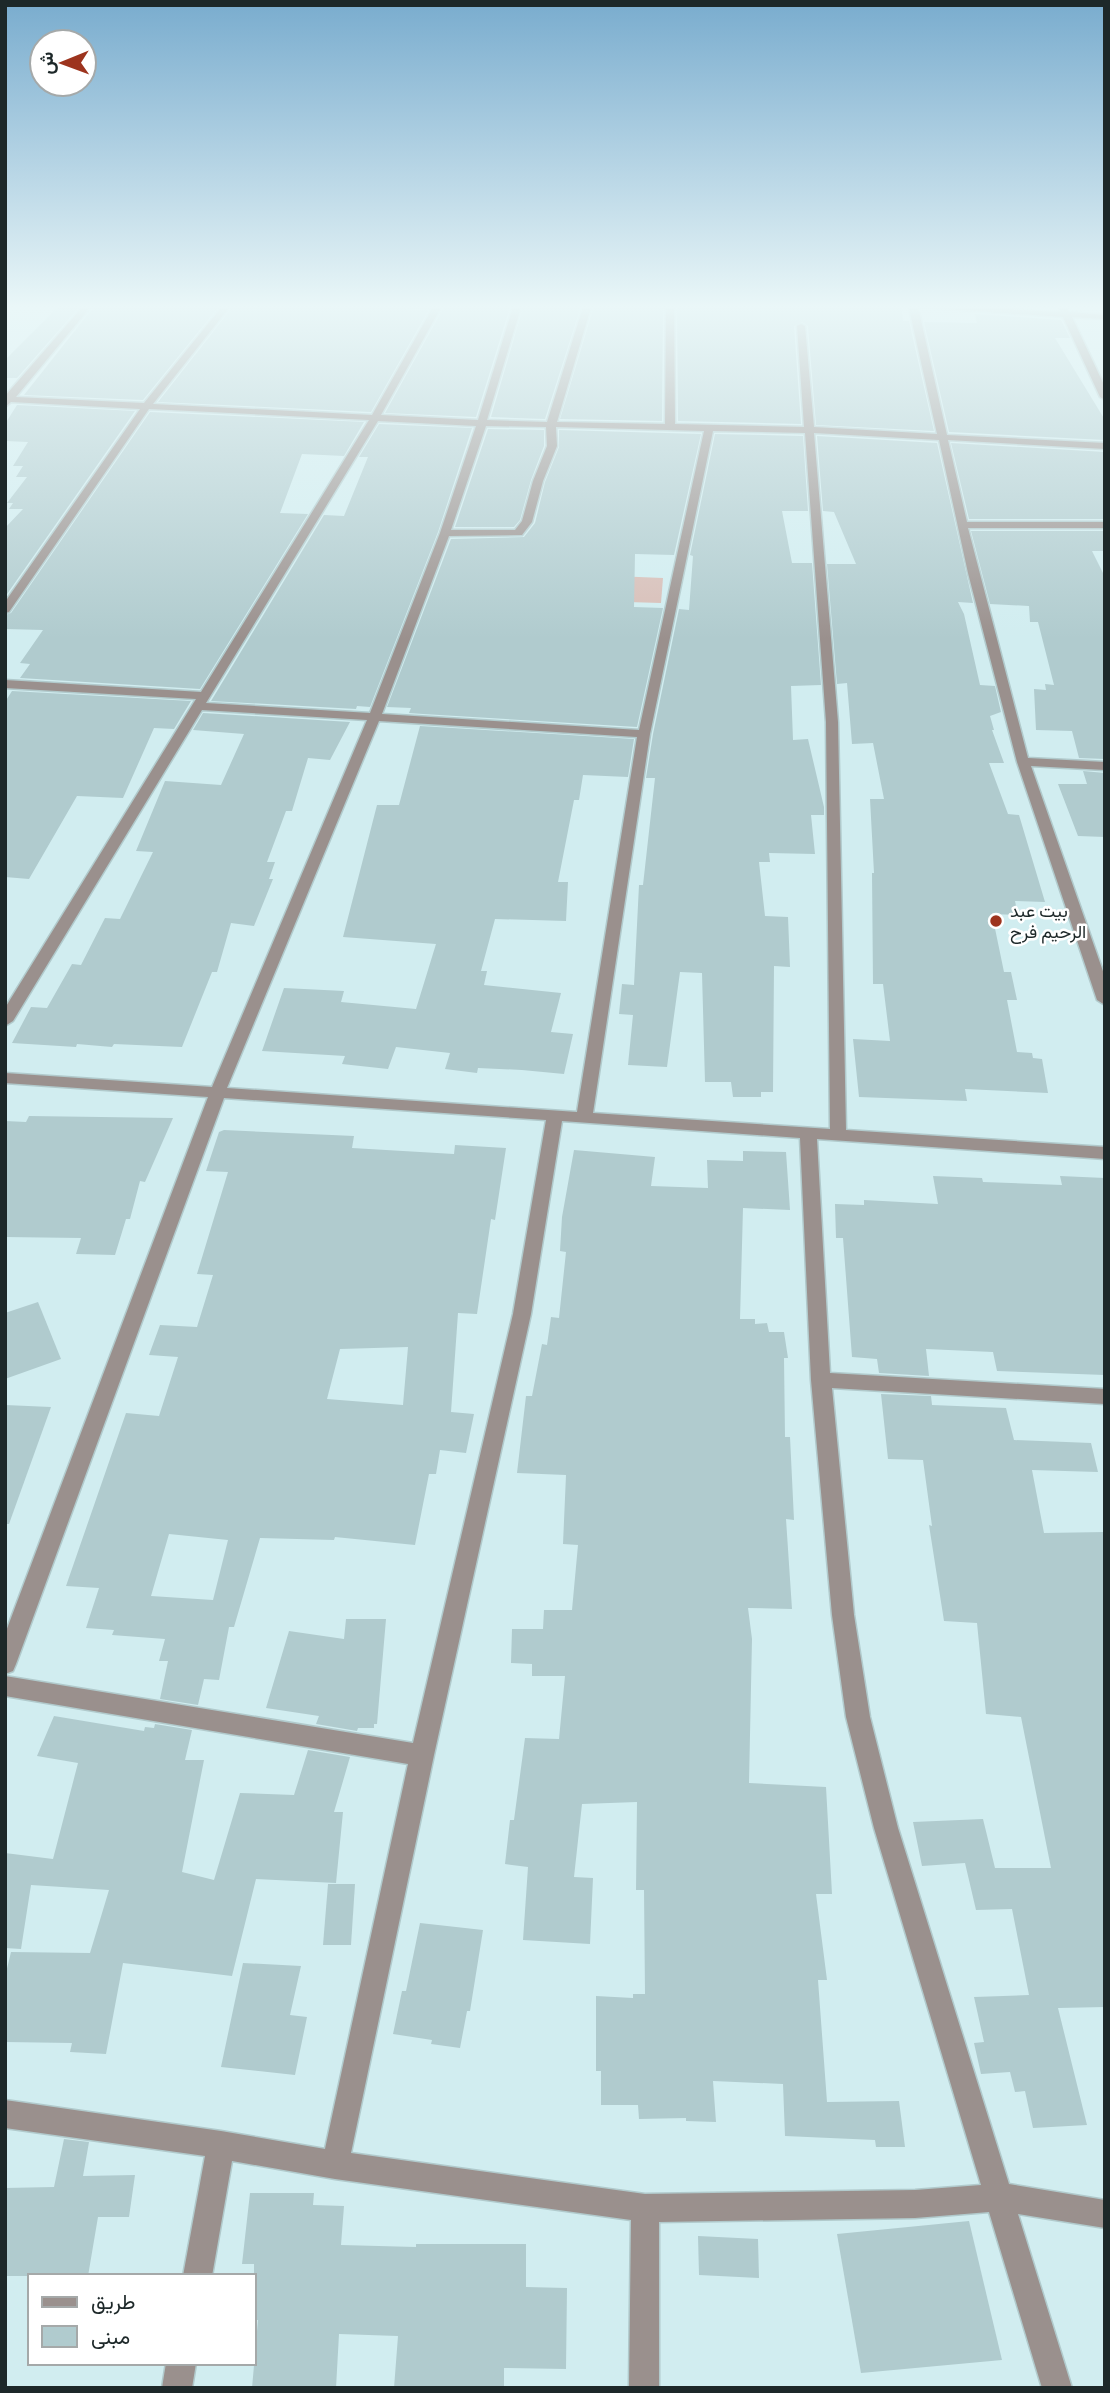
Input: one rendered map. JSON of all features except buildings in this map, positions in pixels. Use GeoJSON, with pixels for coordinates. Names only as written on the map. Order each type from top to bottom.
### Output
{"type":"FeatureCollection","features":[{"type":"Feature","properties":{"kind":"street"},"geometry":{"type":"LineString","coordinates":[[5,610],[140,416]]}},
{"type":"Feature","properties":{"kind":"street"},"geometry":{"type":"LineString","coordinates":[[327,416],[482,423],[808,430],[1105,446]]}},
{"type":"Feature","properties":{"kind":"street"},"geometry":{"type":"LineString","coordinates":[[5,1664],[218,1091],[374,719],[445,533],[484,416]]}},
{"type":"Feature","properties":{"kind":"street"},"geometry":{"type":"LineString","coordinates":[[445,533],[518,533],[527,522],[538,481],[552,446],[551,425],[554,416]]}},
{"type":"Feature","properties":{"kind":"street"},"geometry":{"type":"LineString","coordinates":[[670,416],[670,426]]}},
{"type":"Feature","properties":{"kind":"street"},"geometry":{"type":"LineString","coordinates":[[807,416],[832,722],[838,1134]]}},
{"type":"Feature","properties":{"kind":"street"},"geometry":{"type":"LineString","coordinates":[[939,416],[973,573],[1023,762],[1105,1000]]}},
{"type":"Feature","properties":{"kind":"street"},"geometry":{"type":"LineString","coordinates":[[5,1021],[375,418]]}},
{"type":"Feature","properties":{"kind":"street"},"geometry":{"type":"LineString","coordinates":[[584,1117],[644,734],[709,427]]}},
{"type":"Feature","properties":{"kind":"street"},"geometry":{"type":"LineString","coordinates":[[963,525],[1105,525]]}},
{"type":"Feature","properties":{"kind":"street"},"geometry":{"type":"LineString","coordinates":[[5,684],[374,719],[644,734]]}},
{"type":"Feature","properties":{"kind":"street"},"geometry":{"type":"LineString","coordinates":[[1023,762],[1105,766]]}},
{"type":"Feature","properties":{"kind":"street"},"geometry":{"type":"LineString","coordinates":[[5,1078],[1105,1153]]}},
{"type":"Feature","properties":{"kind":"street"},"geometry":{"type":"LineString","coordinates":[[335,2165],[422,1755],[522,1314],[555,1116]]}},
{"type":"Feature","properties":{"kind":"street"},"geometry":{"type":"LineString","coordinates":[[808,1131],[821,1380],[843,1615],[858,1717],[886,1828],[1057,2388]]}},
{"type":"Feature","properties":{"kind":"street"},"geometry":{"type":"LineString","coordinates":[[821,1380],[1105,1397]]}},
{"type":"Feature","properties":{"kind":"street"},"geometry":{"type":"LineString","coordinates":[[5,1686],[318,1740],[422,1755]]}},
{"type":"Feature","properties":{"kind":"street"},"geometry":{"type":"LineString","coordinates":[[5,2114],[221,2145],[335,2165],[645,2208],[915,2204],[970,2197],[1000,2197],[1105,2214]]}},
{"type":"Feature","properties":{"kind":"street"},"geometry":{"type":"LineString","coordinates":[[197,2274],[221,2145]]}},
{"type":"Feature","properties":{"kind":"street"},"geometry":{"type":"LineString","coordinates":[[643,2388],[645,2208]]}},
{"type":"Feature","properties":{"kind":"street"},"geometry":{"type":"LineString","coordinates":[[177,2388],[181,2365]]}},
{"type":"Feature","properties":{"kind":"shaded area"},"geometry":{"type":"Polygon","coordinates":[[[516,572],[663,578],[661,603],[559,600],[516,572]]]}},
{"type":"Feature","properties":{"kind":"place","name":"بيت عبد الرحيم فرح"},"geometry":{"type":"Point","coordinates":[996,921]}}]}
